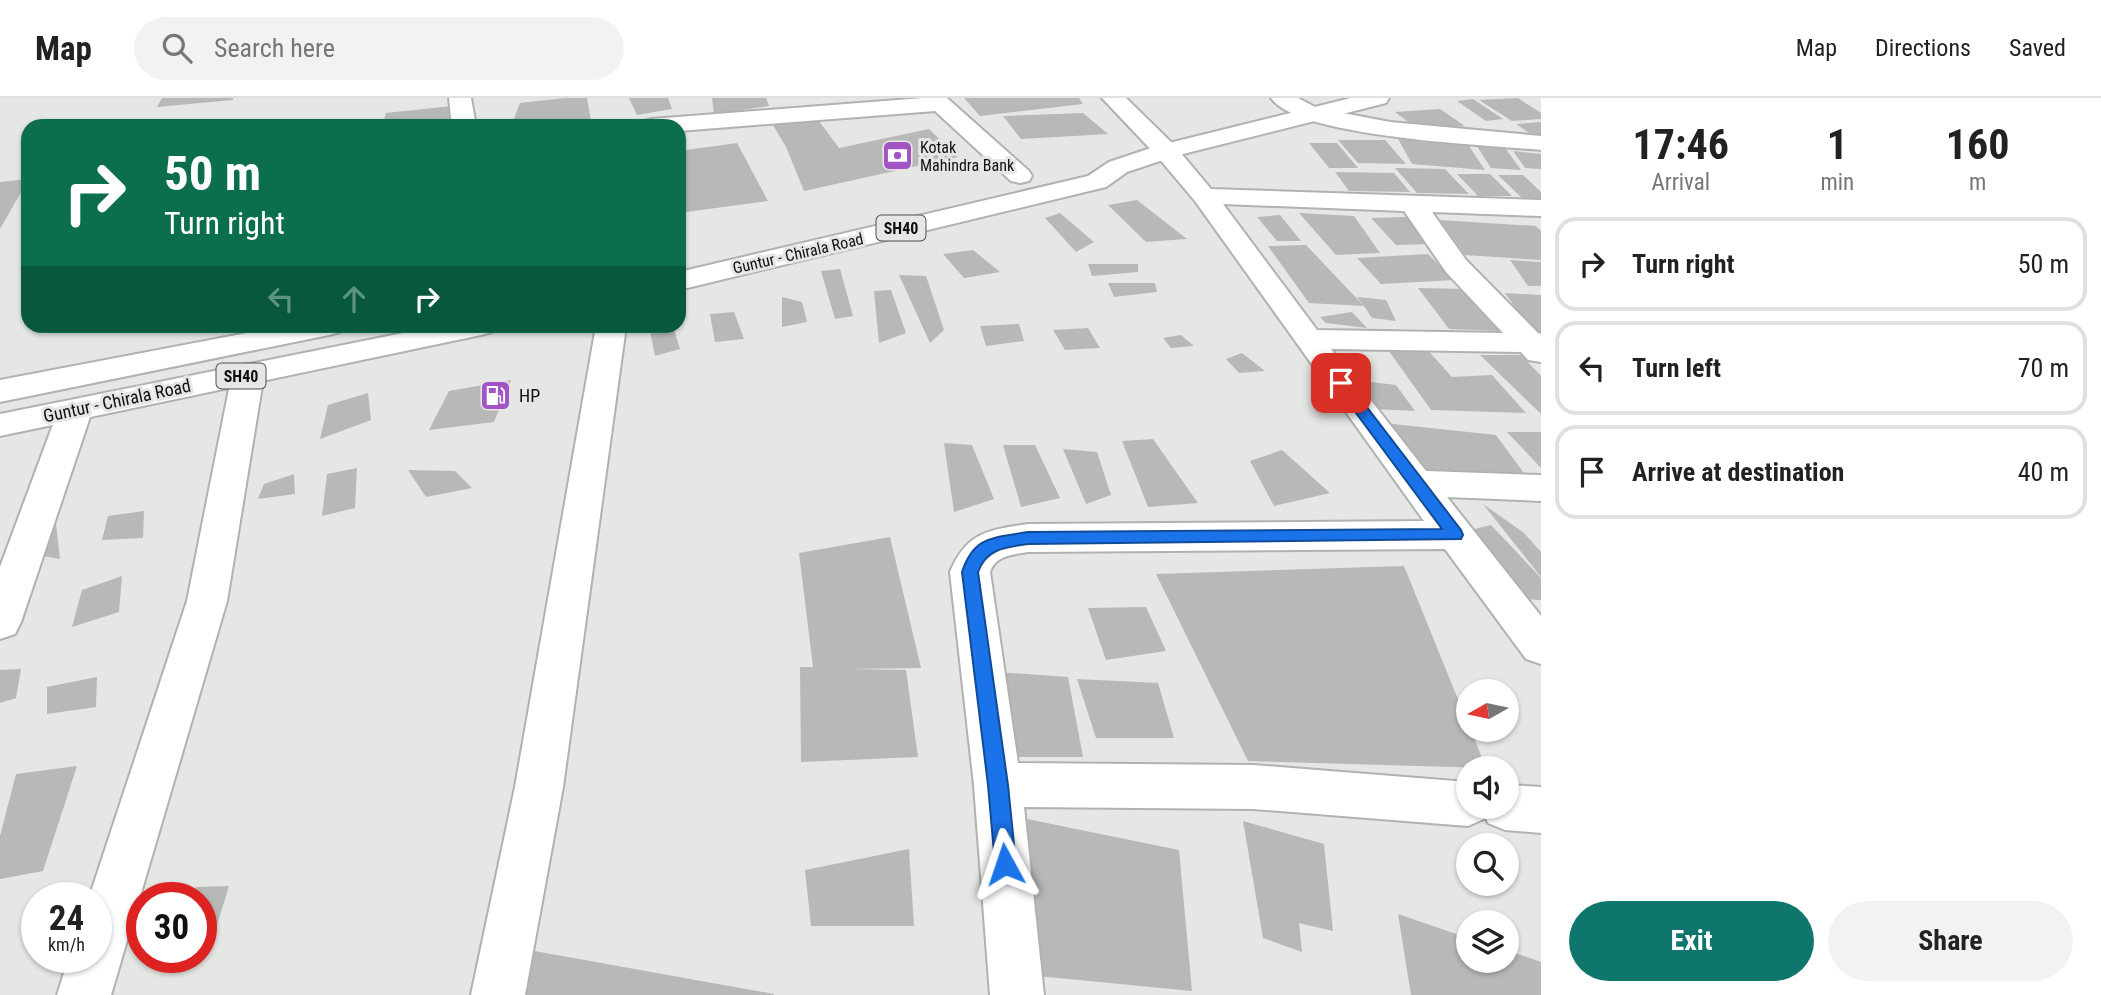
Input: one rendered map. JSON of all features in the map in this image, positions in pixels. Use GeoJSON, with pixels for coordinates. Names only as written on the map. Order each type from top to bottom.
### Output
{"type":"FeatureCollection","features":[{"type":"Feature","properties":{"kind":"street"},"geometry":{"type":"LineString","coordinates":[[460,98],[463,119]]}},
{"type":"Feature","properties":{"kind":"street"},"geometry":{"type":"LineString","coordinates":[[1113,98],[1166,151],[1204,196],[1415,483],[1541,647]]}},
{"type":"Feature","properties":{"kind":"street"},"geometry":{"type":"LineString","coordinates":[[1282,98],[1310,114],[1390,129],[1541,143]]}},
{"type":"Feature","properties":{"kind":"street","name":"Guntur - Chirala Road"},"geometry":{"type":"LineString","coordinates":[[686,279],[1097,182],[1118,167],[1166,151],[1378,98]]}},
{"type":"Feature","properties":{"kind":"street"},"geometry":{"type":"LineString","coordinates":[[686,123],[937,101],[1020,176]]}},
{"type":"Feature","properties":{"kind":"street","name":"Guntur - Chirala Road"},"geometry":{"type":"LineString","coordinates":[[758,237],[1077,164],[1118,167]]}},
{"type":"Feature","properties":{"kind":"street"},"geometry":{"type":"LineString","coordinates":[[1204,196],[1541,208]]}},
{"type":"Feature","properties":{"kind":"street"},"geometry":{"type":"LineString","coordinates":[[1412,203],[1456,267],[1537,347]]}},
{"type":"Feature","properties":{"kind":"street","name":"Guntur - Chirala Road"},"geometry":{"type":"LineString","coordinates":[[0,391],[294,333]]}},
{"type":"Feature","properties":{"kind":"street","name":"Guntur - Chirala Road"},"geometry":{"type":"LineString","coordinates":[[0,425],[447,333]]}},
{"type":"Feature","properties":{"kind":"street"},"geometry":{"type":"LineString","coordinates":[[498,995],[539,787],[610,333]]}},
{"type":"Feature","properties":{"kind":"street"},"geometry":{"type":"LineString","coordinates":[[1311,339],[1537,347]]}},
{"type":"Feature","properties":{"kind":"street"},"geometry":{"type":"LineString","coordinates":[[112,906],[207,601],[248,374]]}},
{"type":"Feature","properties":{"kind":"street"},"geometry":{"type":"LineString","coordinates":[[0,622],[75,411]]}},
{"type":"Feature","properties":{"kind":"street"},"geometry":{"type":"LineString","coordinates":[[1415,483],[1541,488]]}},
{"type":"Feature","properties":{"kind":"street"},"geometry":{"type":"LineString","coordinates":[[1017,995],[998,785],[970,572],[975,556],[994,543],[1028,538],[1455,535]]}},
{"type":"Feature","properties":{"kind":"street"},"geometry":{"type":"LineString","coordinates":[[998,785],[1253,787],[1456,803]]}},
{"type":"Feature","properties":{"kind":"street"},"geometry":{"type":"LineString","coordinates":[[1519,808],[1541,810]]}},
{"type":"Feature","properties":{"kind":"street"},"geometry":{"type":"LineString","coordinates":[[84,995],[91,973]]}},
{"type":"Feature","properties":{"kind":"building"},"geometry":{"type":"Polygon","coordinates":[[[162,98],[233,98],[233,100],[157,107],[162,98]]]}},
{"type":"Feature","properties":{"kind":"building"},"geometry":{"type":"Polygon","coordinates":[[[587,98],[591,119],[514,119],[520,103],[587,98]]]}},
{"type":"Feature","properties":{"kind":"building"},"geometry":{"type":"Polygon","coordinates":[[[629,98],[668,98],[672,109],[637,115],[629,98]]]}},
{"type":"Feature","properties":{"kind":"building"},"geometry":{"type":"Polygon","coordinates":[[[712,98],[766,98],[769,106],[714,114],[712,98]]]}},
{"type":"Feature","properties":{"kind":"building"},"geometry":{"type":"Polygon","coordinates":[[[964,98],[1079,98],[1083,104],[980,116],[964,98]]]}},
{"type":"Feature","properties":{"kind":"building"},"geometry":{"type":"Polygon","coordinates":[[[1518,98],[1541,113],[1541,119],[1512,121],[1479,100],[1518,98]]]}},
{"type":"Feature","properties":{"kind":"building"},"geometry":{"type":"Polygon","coordinates":[[[1473,99],[1503,119],[1486,121],[1457,101],[1473,99]]]}},
{"type":"Feature","properties":{"kind":"building"},"geometry":{"type":"Polygon","coordinates":[[[461,105],[452,119],[384,119],[386,113],[461,105]]]}},
{"type":"Feature","properties":{"kind":"building"},"geometry":{"type":"Polygon","coordinates":[[[1440,109],[1465,126],[1419,130],[1395,112],[1440,109]]]}},
{"type":"Feature","properties":{"kind":"building"},"geometry":{"type":"Polygon","coordinates":[[[1083,113],[1108,134],[1021,139],[1003,116],[1083,113]]]}},
{"type":"Feature","properties":{"kind":"building"},"geometry":{"type":"Polygon","coordinates":[[[816,117],[839,148],[929,129],[958,157],[804,191],[786,147],[771,122],[816,117]]]}},
{"type":"Feature","properties":{"kind":"building"},"geometry":{"type":"Polygon","coordinates":[[[1541,122],[1541,141],[1516,124],[1541,122]]]}},
{"type":"Feature","properties":{"kind":"building"},"geometry":{"type":"Polygon","coordinates":[[[1397,137],[1467,143],[1485,170],[1412,164],[1397,137]]]}},
{"type":"Feature","properties":{"kind":"building"},"geometry":{"type":"Polygon","coordinates":[[[1338,140],[1385,140],[1406,164],[1358,163],[1338,140]]]}},
{"type":"Feature","properties":{"kind":"building"},"geometry":{"type":"Polygon","coordinates":[[[737,143],[768,201],[686,212],[686,150],[737,143]]]}},
{"type":"Feature","properties":{"kind":"building"},"geometry":{"type":"Polygon","coordinates":[[[1309,143],[1337,143],[1358,168],[1329,168],[1309,143]]]}},
{"type":"Feature","properties":{"kind":"building"},"geometry":{"type":"Polygon","coordinates":[[[1475,143],[1503,145],[1521,170],[1491,168],[1475,143]]]}},
{"type":"Feature","properties":{"kind":"building"},"geometry":{"type":"Polygon","coordinates":[[[1513,151],[1541,154],[1541,169],[1525,168],[1513,151]]]}},
{"type":"Feature","properties":{"kind":"building"},"geometry":{"type":"Polygon","coordinates":[[[1395,168],[1445,169],[1469,194],[1417,193],[1395,168]]]}},
{"type":"Feature","properties":{"kind":"building"},"geometry":{"type":"Polygon","coordinates":[[[1335,172],[1394,173],[1410,192],[1349,191],[1335,172]]]}},
{"type":"Feature","properties":{"kind":"building"},"geometry":{"type":"Polygon","coordinates":[[[1457,174],[1490,174],[1512,196],[1478,196],[1457,174]]]}},
{"type":"Feature","properties":{"kind":"building"},"geometry":{"type":"Polygon","coordinates":[[[1498,175],[1523,175],[1541,192],[1541,200],[1523,199],[1498,175]]]}},
{"type":"Feature","properties":{"kind":"building"},"geometry":{"type":"Polygon","coordinates":[[[21,180],[21,192],[0,229],[0,182],[21,180]]]}},
{"type":"Feature","properties":{"kind":"building"},"geometry":{"type":"Polygon","coordinates":[[[1137,200],[1187,239],[1146,242],[1108,205],[1137,200]]]}},
{"type":"Feature","properties":{"kind":"building"},"geometry":{"type":"Polygon","coordinates":[[[1060,213],[1094,242],[1076,252],[1045,218],[1060,213]]]}},
{"type":"Feature","properties":{"kind":"building"},"geometry":{"type":"Polygon","coordinates":[[[1299,213],[1354,216],[1380,253],[1336,255],[1299,213]]]}},
{"type":"Feature","properties":{"kind":"building"},"geometry":{"type":"Polygon","coordinates":[[[1280,215],[1301,241],[1277,241],[1257,217],[1280,215]]]}},
{"type":"Feature","properties":{"kind":"building"},"geometry":{"type":"Polygon","coordinates":[[[1406,217],[1432,244],[1396,245],[1371,218],[1406,217]]]}},
{"type":"Feature","properties":{"kind":"building"},"geometry":{"type":"Polygon","coordinates":[[[1440,220],[1536,226],[1541,231],[1541,260],[1465,255],[1440,220]]]}},
{"type":"Feature","properties":{"kind":"building"},"geometry":{"type":"Polygon","coordinates":[[[1306,245],[1364,306],[1309,303],[1268,246],[1306,245]]]}},
{"type":"Feature","properties":{"kind":"building"},"geometry":{"type":"Polygon","coordinates":[[[973,250],[1000,272],[964,278],[943,254],[973,250]]]}},
{"type":"Feature","properties":{"kind":"building"},"geometry":{"type":"Polygon","coordinates":[[[1428,254],[1454,280],[1381,284],[1357,258],[1428,254]]]}},
{"type":"Feature","properties":{"kind":"building"},"geometry":{"type":"Polygon","coordinates":[[[1510,260],[1541,262],[1541,286],[1528,286],[1510,260]]]}},
{"type":"Feature","properties":{"kind":"building"},"geometry":{"type":"Polygon","coordinates":[[[1088,264],[1138,264],[1138,272],[1092,276],[1088,264]]]}},
{"type":"Feature","properties":{"kind":"building"},"geometry":{"type":"Polygon","coordinates":[[[840,269],[853,316],[835,319],[821,271],[840,269]]]}},
{"type":"Feature","properties":{"kind":"building"},"geometry":{"type":"Polygon","coordinates":[[[899,275],[926,276],[944,330],[930,343],[899,275]]]}},
{"type":"Feature","properties":{"kind":"building"},"geometry":{"type":"Polygon","coordinates":[[[1108,283],[1155,283],[1157,292],[1114,297],[1108,283]]]}},
{"type":"Feature","properties":{"kind":"building"},"geometry":{"type":"Polygon","coordinates":[[[1418,288],[1468,289],[1502,331],[1449,329],[1418,288]]]}},
{"type":"Feature","properties":{"kind":"building"},"geometry":{"type":"Polygon","coordinates":[[[891,290],[906,333],[879,343],[874,291],[891,290]]]}},
{"type":"Feature","properties":{"kind":"building"},"geometry":{"type":"Polygon","coordinates":[[[1505,293],[1541,295],[1541,335],[1535,335],[1505,293]]]}},
{"type":"Feature","properties":{"kind":"building"},"geometry":{"type":"Polygon","coordinates":[[[782,297],[802,302],[807,322],[782,327],[782,297]]]}},
{"type":"Feature","properties":{"kind":"building"},"geometry":{"type":"Polygon","coordinates":[[[1357,297],[1386,300],[1396,321],[1372,318],[1357,297]]]}},
{"type":"Feature","properties":{"kind":"building"},"geometry":{"type":"Polygon","coordinates":[[[734,312],[744,339],[715,342],[710,314],[734,312]]]}},
{"type":"Feature","properties":{"kind":"building"},"geometry":{"type":"Polygon","coordinates":[[[1352,312],[1367,328],[1326,323],[1320,317],[1352,312]]]}},
{"type":"Feature","properties":{"kind":"building"},"geometry":{"type":"Polygon","coordinates":[[[1019,324],[1024,341],[986,346],[980,326],[1019,324]]]}},
{"type":"Feature","properties":{"kind":"building"},"geometry":{"type":"Polygon","coordinates":[[[1088,328],[1100,348],[1065,350],[1053,330],[1088,328]]]}},
{"type":"Feature","properties":{"kind":"building"},"geometry":{"type":"Polygon","coordinates":[[[650,333],[675,333],[680,349],[655,356],[650,333]]]}},
{"type":"Feature","properties":{"kind":"building"},"geometry":{"type":"Polygon","coordinates":[[[1181,335],[1194,346],[1171,348],[1163,338],[1181,335]]]}},
{"type":"Feature","properties":{"kind":"building"},"geometry":{"type":"Polygon","coordinates":[[[1423,345],[1452,377],[1492,375],[1526,413],[1431,410],[1386,347],[1423,345]]]}},
{"type":"Feature","properties":{"kind":"building"},"geometry":{"type":"Polygon","coordinates":[[[1242,353],[1265,371],[1239,373],[1226,359],[1242,353]]]}},
{"type":"Feature","properties":{"kind":"building"},"geometry":{"type":"Polygon","coordinates":[[[1480,355],[1521,355],[1541,376],[1541,414],[1480,355]]]}},
{"type":"Feature","properties":{"kind":"building"},"geometry":{"type":"Polygon","coordinates":[[[511,380],[494,422],[429,430],[449,391],[511,380]]]}},
{"type":"Feature","properties":{"kind":"building"},"geometry":{"type":"Polygon","coordinates":[[[1354,380],[1396,385],[1415,411],[1373,409],[1354,380]]]}},
{"type":"Feature","properties":{"kind":"building"},"geometry":{"type":"Polygon","coordinates":[[[368,393],[371,420],[320,439],[328,405],[368,393]]]}},
{"type":"Feature","properties":{"kind":"building"},"geometry":{"type":"Polygon","coordinates":[[[1384,423],[1496,435],[1529,480],[1421,474],[1384,423]]]}},
{"type":"Feature","properties":{"kind":"building"},"geometry":{"type":"Polygon","coordinates":[[[1507,432],[1541,432],[1541,468],[1507,432]]]}},
{"type":"Feature","properties":{"kind":"building"},"geometry":{"type":"Polygon","coordinates":[[[1153,439],[1198,503],[1148,507],[1122,441],[1153,439]]]}},
{"type":"Feature","properties":{"kind":"building"},"geometry":{"type":"Polygon","coordinates":[[[944,443],[972,445],[994,499],[954,512],[944,443]]]}},
{"type":"Feature","properties":{"kind":"building"},"geometry":{"type":"Polygon","coordinates":[[[1003,445],[1035,445],[1060,498],[1021,507],[1003,445]]]}},
{"type":"Feature","properties":{"kind":"building"},"geometry":{"type":"Polygon","coordinates":[[[1063,449],[1097,452],[1111,495],[1086,504],[1063,449]]]}},
{"type":"Feature","properties":{"kind":"building"},"geometry":{"type":"Polygon","coordinates":[[[1282,450],[1330,493],[1274,506],[1250,461],[1282,450]]]}},
{"type":"Feature","properties":{"kind":"building"},"geometry":{"type":"Polygon","coordinates":[[[357,468],[355,508],[322,516],[327,474],[357,468]]]}},
{"type":"Feature","properties":{"kind":"building"},"geometry":{"type":"Polygon","coordinates":[[[408,470],[455,471],[472,488],[426,497],[408,470]]]}},
{"type":"Feature","properties":{"kind":"building"},"geometry":{"type":"Polygon","coordinates":[[[294,474],[295,494],[258,499],[264,484],[294,474]]]}},
{"type":"Feature","properties":{"kind":"building"},"geometry":{"type":"Polygon","coordinates":[[[1483,504],[1524,533],[1541,552],[1541,577],[1483,504]]]}},
{"type":"Feature","properties":{"kind":"building"},"geometry":{"type":"Polygon","coordinates":[[[144,511],[143,538],[102,540],[108,516],[144,511]]]}},
{"type":"Feature","properties":{"kind":"building"},"geometry":{"type":"Polygon","coordinates":[[[56,524],[60,559],[43,556],[56,524]]]}},
{"type":"Feature","properties":{"kind":"building"},"geometry":{"type":"Polygon","coordinates":[[[1491,525],[1541,578],[1541,600],[1522,599],[1463,532],[1491,525]]]}},
{"type":"Feature","properties":{"kind":"building"},"geometry":{"type":"Polygon","coordinates":[[[890,537],[921,668],[850,669],[906,670],[918,757],[801,762],[800,667],[813,667],[799,553],[890,537]]]}},
{"type":"Feature","properties":{"kind":"building"},"geometry":{"type":"Polygon","coordinates":[[[1404,566],[1456,694],[1456,742],[1476,742],[1481,756],[1456,756],[1456,767],[1248,761],[1156,574],[1404,566]]]}},
{"type":"Feature","properties":{"kind":"building"},"geometry":{"type":"Polygon","coordinates":[[[122,576],[119,612],[72,627],[82,590],[122,576]]]}},
{"type":"Feature","properties":{"kind":"building"},"geometry":{"type":"Polygon","coordinates":[[[1146,607],[1166,651],[1106,660],[1088,608],[1146,607]]]}},
{"type":"Feature","properties":{"kind":"building"},"geometry":{"type":"Polygon","coordinates":[[[21,669],[16,698],[0,703],[0,670],[21,669]]]}},
{"type":"Feature","properties":{"kind":"building"},"geometry":{"type":"Polygon","coordinates":[[[968,670],[1068,677],[1083,757],[971,757],[968,670]]]}},
{"type":"Feature","properties":{"kind":"building"},"geometry":{"type":"Polygon","coordinates":[[[97,677],[96,707],[47,714],[47,687],[97,677]]]}},
{"type":"Feature","properties":{"kind":"building"},"geometry":{"type":"Polygon","coordinates":[[[1077,679],[1158,683],[1174,738],[1096,738],[1077,679]]]}},
{"type":"Feature","properties":{"kind":"building"},"geometry":{"type":"Polygon","coordinates":[[[77,766],[43,871],[0,879],[0,836],[16,774],[77,766]]]}},
{"type":"Feature","properties":{"kind":"building"},"geometry":{"type":"Polygon","coordinates":[[[1027,819],[1179,850],[1192,991],[1037,976],[1027,819]]]}},
{"type":"Feature","properties":{"kind":"building"},"geometry":{"type":"Polygon","coordinates":[[[1243,821],[1324,844],[1333,931],[1299,923],[1302,952],[1263,938],[1243,821]]]}},
{"type":"Feature","properties":{"kind":"building"},"geometry":{"type":"Polygon","coordinates":[[[909,849],[914,926],[811,926],[805,870],[909,849]]]}},
{"type":"Feature","properties":{"kind":"building"},"geometry":{"type":"Polygon","coordinates":[[[217,886],[229,886],[217,925],[217,886]]]}},
{"type":"Feature","properties":{"kind":"building"},"geometry":{"type":"Polygon","coordinates":[[[1398,914],[1456,934],[1456,973],[1519,973],[1519,954],[1541,962],[1541,995],[1411,995],[1398,914]]]}},
{"type":"Feature","properties":{"kind":"building"},"geometry":{"type":"Polygon","coordinates":[[[484,942],[774,994],[774,995],[469,995],[484,942]]]}},
{"type":"Feature","properties":{"kind":"place","name":"Kotak Mahindra Bank"},"geometry":{"type":"Point","coordinates":[897,156]}},
{"type":"Feature","properties":{"kind":"place","name":"HP"},"geometry":{"type":"Point","coordinates":[496,396]}},
{"type":"Feature","properties":{"kind":"route"},"geometry":{"type":"LineString","coordinates":[[1005,864],[998,785],[970,572],[975,556],[994,543],[1028,538],[1455,535],[1341,383]]}}]}
